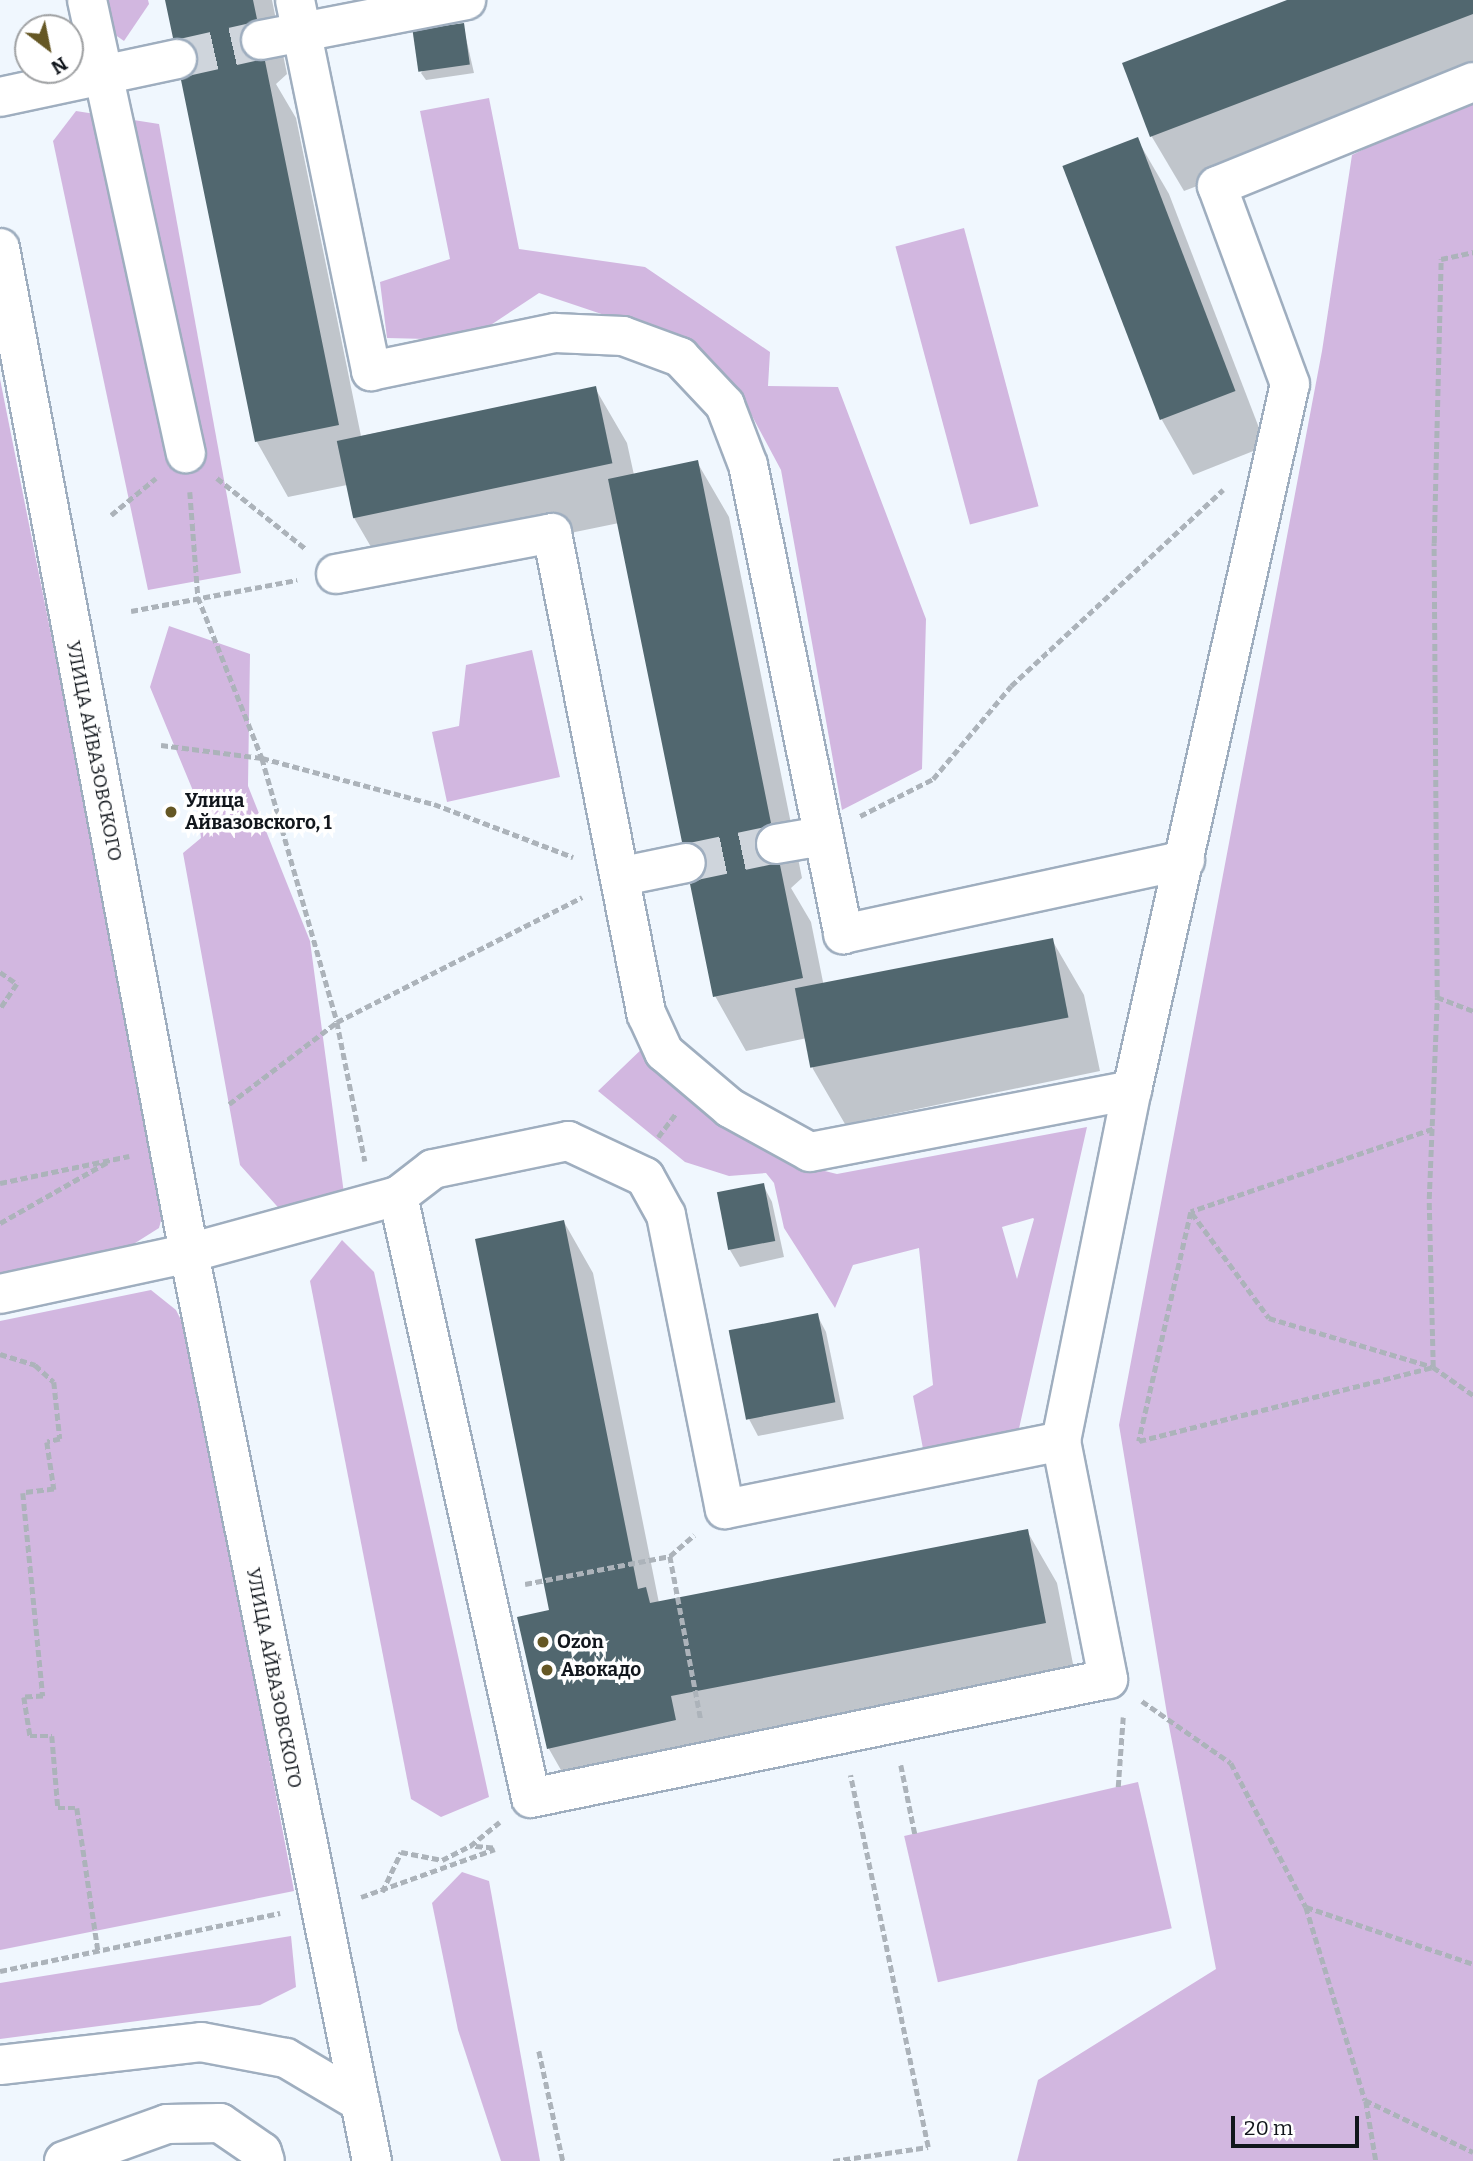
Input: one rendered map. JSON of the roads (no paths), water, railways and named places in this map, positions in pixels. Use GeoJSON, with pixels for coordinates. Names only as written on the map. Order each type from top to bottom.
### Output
{"type":"FeatureCollection","features":[{"type":"Feature","properties":{"kind":"main road"},"geometry":{"type":"LineString","coordinates":[[87,0],[186,453]]}},
{"type":"Feature","properties":{"kind":"main road"},"geometry":{"type":"LineString","coordinates":[[261,40],[298,16],[466,0]]}},
{"type":"Feature","properties":{"kind":"main road"},"geometry":{"type":"LineString","coordinates":[[298,16],[371,372],[555,333],[622,336],[680,358],[725,405],[748,464],[844,934],[1185,859]]}},
{"type":"Feature","properties":{"kind":"main road"},"geometry":{"type":"LineString","coordinates":[[0,97],[177,60]]}},
{"type":"Feature","properties":{"kind":"main road"},"geometry":{"type":"LineString","coordinates":[[385,1198],[486,1592],[531,1798],[841,1733],[1116,1684],[1062,1441],[1132,1090],[1290,384],[1217,186],[1473,82]]}},
{"type":"Feature","properties":{"kind":"main road","name":"УЛИЦА АЙВАЗОВСКОГО"},"geometry":{"type":"LineString","coordinates":[[0,248],[188,1253],[372,2161]]}},
{"type":"Feature","properties":{"kind":"main road"},"geometry":{"type":"LineString","coordinates":[[336,574],[552,533],[623,876],[647,1015],[664,1052],[698,1083],[769,1132],[810,1152],[1132,1090]]}},
{"type":"Feature","properties":{"kind":"main road"},"geometry":{"type":"LineString","coordinates":[[776,844],[822,835]]}},
{"type":"Feature","properties":{"kind":"main road"},"geometry":{"type":"LineString","coordinates":[[623,876],[686,863]]}},
{"type":"Feature","properties":{"kind":"main road"},"geometry":{"type":"LineString","coordinates":[[0,1294],[188,1253],[385,1198],[433,1169],[568,1141],[645,1177],[666,1215],[725,1509],[1062,1441]]}},
{"type":"Feature","properties":{"kind":"main road"},"geometry":{"type":"LineString","coordinates":[[0,2065],[201,2042],[286,2058],[360,2102]]}},
{"type":"Feature","properties":{"kind":"main road"},"geometry":{"type":"LineString","coordinates":[[64,2161],[167,2124],[220,2123],[262,2152],[265,2161]]}},
{"type":"Feature","properties":{"kind":"tunnel"},"geometry":{"type":"LineString","coordinates":[[177,59],[261,40]]}},
{"type":"Feature","properties":{"kind":"tunnel"},"geometry":{"type":"LineString","coordinates":[[686,863],[776,844]]}},
{"type":"Feature","properties":{"kind":"place","name":"Улица Айвазовского, 1"},"geometry":{"type":"Point","coordinates":[171,812]}},
{"type":"Feature","properties":{"kind":"place","name":"Ozon"},"geometry":{"type":"Point","coordinates":[543,1642]}},
{"type":"Feature","properties":{"kind":"place","name":"Авокадо"},"geometry":{"type":"Point","coordinates":[547,1670]}}]}
